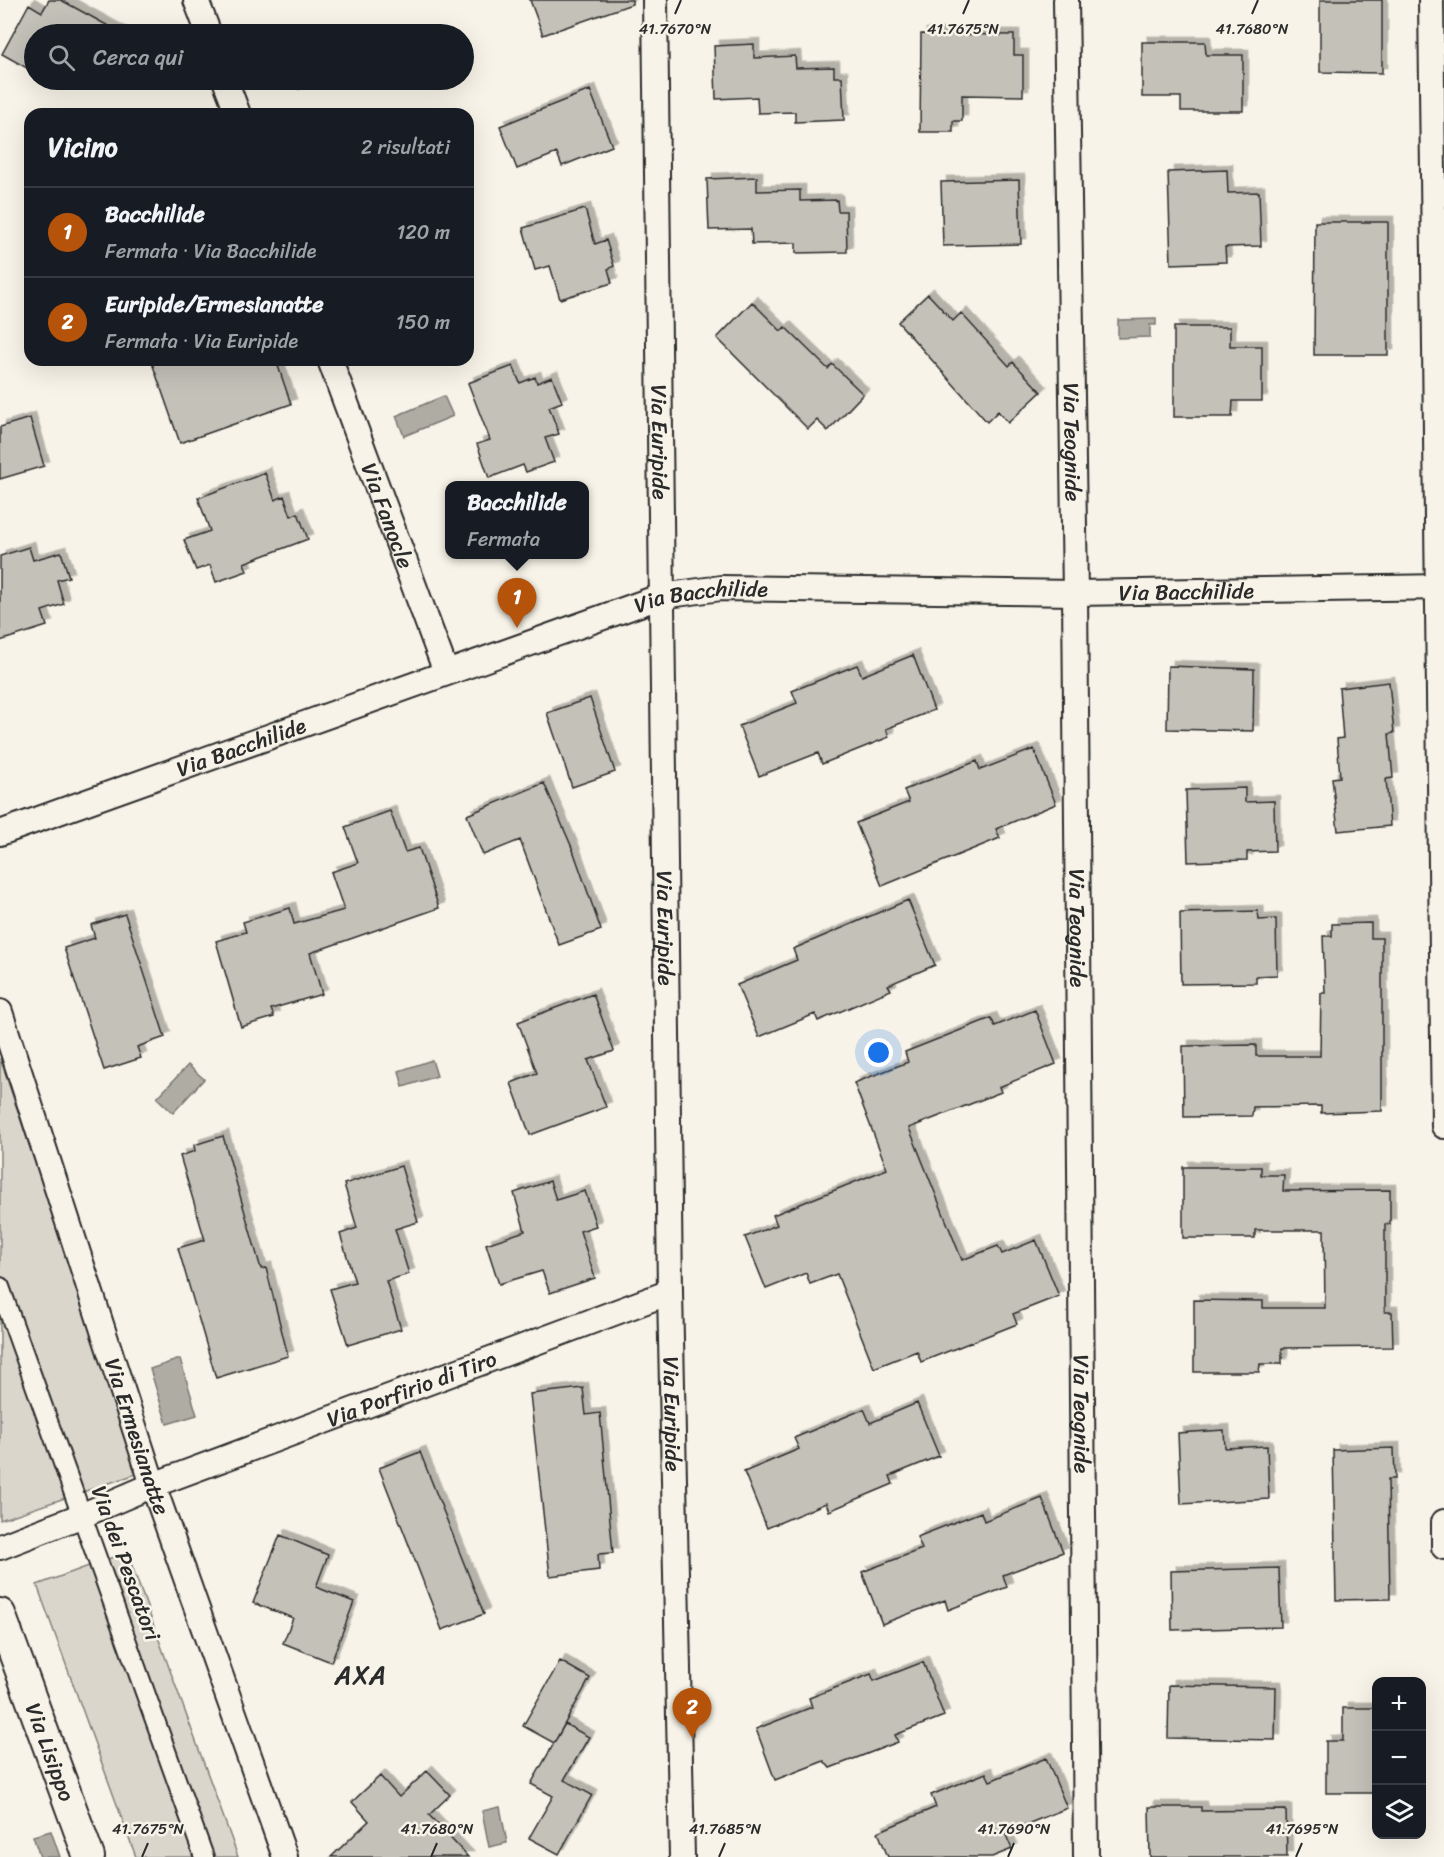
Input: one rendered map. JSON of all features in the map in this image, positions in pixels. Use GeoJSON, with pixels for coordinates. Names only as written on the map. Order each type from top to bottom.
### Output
{"type":"FeatureCollection","features":[{"type":"Feature","properties":{"kind":"street"},"geometry":{"type":"LineString","coordinates":[[196,0],[205,24]]}},
{"type":"Feature","properties":{"kind":"street","name":"Via Euripide"},"geometry":{"type":"LineString","coordinates":[[655,0],[670,1292],[682,1857]]}},
{"type":"Feature","properties":{"kind":"street","name":"Via Teognide"},"geometry":{"type":"LineString","coordinates":[[1066,0],[1075,593],[1086,1857]]}},
{"type":"Feature","properties":{"kind":"street"},"geometry":{"type":"LineString","coordinates":[[1431,0],[1440,587],[1444,1126]]}},
{"type":"Feature","properties":{"kind":"street"},"geometry":{"type":"LineString","coordinates":[[229,90],[236,108]]}},
{"type":"Feature","properties":{"kind":"street","name":"Via Fanocle"},"geometry":{"type":"LineString","coordinates":[[332,366],[446,672]]}},
{"type":"Feature","properties":{"kind":"street","name":"Via Bacchilide"},"geometry":{"type":"LineString","coordinates":[[0,833],[662,596],[721,588],[1075,593],[1440,587]]}},
{"type":"Feature","properties":{"kind":"street","name":"Via Ermesianatte"},"geometry":{"type":"LineString","coordinates":[[0,1011],[153,1485],[285,1857]]}},
{"type":"Feature","properties":{"kind":"street","name":"Via dei Pescatori"},"geometry":{"type":"LineString","coordinates":[[0,1287],[204,1857]]}},
{"type":"Feature","properties":{"kind":"street","name":"Via Porfirio di Tiro"},"geometry":{"type":"LineString","coordinates":[[0,1547],[153,1485],[670,1292]]}},
{"type":"Feature","properties":{"kind":"street"},"geometry":{"type":"LineString","coordinates":[[1444,1522],[1444,1547]]}},
{"type":"Feature","properties":{"kind":"street","name":"Via Lisippo"},"geometry":{"type":"LineString","coordinates":[[0,1614],[89,1857]]}},
{"type":"Feature","properties":{"kind":"shaded area"},"geometry":{"type":"Polygon","coordinates":[[[1156,319],[1156,325],[1150,325],[1150,337],[1118,338],[1118,320],[1156,319]]]}},
{"type":"Feature","properties":{"kind":"shaded area"},"geometry":{"type":"Polygon","coordinates":[[[444,396],[453,416],[404,436],[396,416],[444,396]]]}},
{"type":"Feature","properties":{"kind":"shaded area"},"geometry":{"type":"Polygon","coordinates":[[[0,1058],[139,1473],[0,1520],[0,1058]]]}},
{"type":"Feature","properties":{"kind":"shaded area"},"geometry":{"type":"Polygon","coordinates":[[[432,1060],[437,1076],[403,1087],[399,1071],[432,1060]]]}},
{"type":"Feature","properties":{"kind":"shaded area"},"geometry":{"type":"Polygon","coordinates":[[[188,1065],[204,1079],[173,1113],[157,1098],[188,1065]]]}},
{"type":"Feature","properties":{"kind":"shaded area"},"geometry":{"type":"Polygon","coordinates":[[[180,1359],[197,1415],[167,1424],[150,1369],[180,1359]]]}},
{"type":"Feature","properties":{"kind":"shaded area"},"geometry":{"type":"Polygon","coordinates":[[[127,1552],[238,1857],[136,1857],[37,1585],[127,1552]]]}},
{"type":"Feature","properties":{"kind":"shaded area"},"geometry":{"type":"Polygon","coordinates":[[[500,1807],[507,1843],[489,1847],[482,1811],[500,1807]]]}},
{"type":"Feature","properties":{"kind":"shaded area"},"geometry":{"type":"Polygon","coordinates":[[[51,1831],[60,1857],[40,1857],[33,1836],[51,1831]]]}},
{"type":"Feature","properties":{"kind":"building"},"geometry":{"type":"Polygon","coordinates":[[[49,0],[61,0],[105,24],[24,24],[24,66],[2,54],[29,4],[42,12],[49,0]]]}},
{"type":"Feature","properties":{"kind":"building"},"geometry":{"type":"Polygon","coordinates":[[[530,0],[632,0],[632,4],[543,35],[530,0]]]}},
{"type":"Feature","properties":{"kind":"building"},"geometry":{"type":"Polygon","coordinates":[[[1320,0],[1382,0],[1382,73],[1320,72],[1320,0]]]}},
{"type":"Feature","properties":{"kind":"building"},"geometry":{"type":"Polygon","coordinates":[[[921,34],[1014,35],[1014,55],[1023,55],[1023,96],[962,95],[962,121],[953,121],[953,132],[920,132],[921,34]]]}},
{"type":"Feature","properties":{"kind":"building"},"geometry":{"type":"Polygon","coordinates":[[[1142,42],[1205,42],[1206,55],[1243,55],[1243,111],[1181,111],[1181,97],[1142,97],[1142,42]]]}},
{"type":"Feature","properties":{"kind":"building"},"geometry":{"type":"Polygon","coordinates":[[[754,44],[754,58],[795,56],[796,68],[834,67],[834,77],[842,77],[844,120],[795,122],[795,112],[758,113],[757,97],[716,99],[714,46],[754,44]]]}},
{"type":"Feature","properties":{"kind":"building"},"geometry":{"type":"Polygon","coordinates":[[[590,90],[612,146],[562,166],[557,153],[517,169],[500,126],[590,90]]]}},
{"type":"Feature","properties":{"kind":"building"},"geometry":{"type":"Polygon","coordinates":[[[1227,170],[1228,193],[1259,192],[1261,246],[1225,247],[1226,262],[1171,264],[1168,172],[1227,170]]]}},
{"type":"Feature","properties":{"kind":"building"},"geometry":{"type":"Polygon","coordinates":[[[757,177],[757,191],[800,190],[800,201],[837,200],[838,211],[846,211],[847,252],[796,253],[796,243],[752,244],[751,229],[709,230],[707,179],[757,177]]]}},
{"type":"Feature","properties":{"kind":"building"},"geometry":{"type":"Polygon","coordinates":[[[1019,180],[1021,244],[943,246],[941,182],[1019,180]]]}},
{"type":"Feature","properties":{"kind":"building"},"geometry":{"type":"Polygon","coordinates":[[[585,209],[595,244],[606,240],[614,266],[608,269],[612,283],[560,299],[550,266],[535,270],[523,228],[585,209]]]}},
{"type":"Feature","properties":{"kind":"building"},"geometry":{"type":"Polygon","coordinates":[[[1315,222],[1388,222],[1388,355],[1314,355],[1315,222]]]}},
{"type":"Feature","properties":{"kind":"building"},"geometry":{"type":"Polygon","coordinates":[[[928,294],[953,321],[961,313],[1009,366],[1013,362],[1041,392],[1008,423],[998,411],[987,422],[898,322],[928,294]]]}},
{"type":"Feature","properties":{"kind":"building"},"geometry":{"type":"Polygon","coordinates":[[[752,302],[781,331],[785,327],[828,369],[832,364],[863,394],[828,431],[817,420],[808,429],[717,338],[752,302]]]}},
{"type":"Feature","properties":{"kind":"building"},"geometry":{"type":"Polygon","coordinates":[[[1174,327],[1230,327],[1230,346],[1262,346],[1262,401],[1233,401],[1232,417],[1174,417],[1174,327]]]}},
{"type":"Feature","properties":{"kind":"building"},"geometry":{"type":"Polygon","coordinates":[[[153,366],[278,366],[291,404],[180,443],[153,366]]]}},
{"type":"Feature","properties":{"kind":"building"},"geometry":{"type":"Polygon","coordinates":[[[513,366],[520,383],[535,377],[537,383],[552,377],[562,402],[549,407],[559,434],[545,438],[554,462],[526,472],[523,465],[489,478],[477,444],[490,440],[468,383],[513,366]]]}},
{"type":"Feature","properties":{"kind":"building"},"geometry":{"type":"Polygon","coordinates":[[[30,418],[44,466],[0,479],[0,427],[30,418]]]}},
{"type":"Feature","properties":{"kind":"building"},"geometry":{"type":"Polygon","coordinates":[[[265,473],[275,500],[284,496],[291,516],[298,513],[308,539],[244,563],[247,571],[216,582],[210,565],[196,570],[184,540],[210,531],[198,498],[265,473]]]}},
{"type":"Feature","properties":{"kind":"building"},"geometry":{"type":"Polygon","coordinates":[[[29,547],[33,560],[61,552],[69,577],[57,580],[64,604],[42,611],[47,626],[0,641],[0,556],[29,547]]]}},
{"type":"Feature","properties":{"kind":"building"},"geometry":{"type":"Polygon","coordinates":[[[913,655],[934,710],[886,729],[889,737],[822,764],[818,753],[759,776],[739,726],[797,703],[792,691],[857,665],[862,676],[913,655]]]}},
{"type":"Feature","properties":{"kind":"building"},"geometry":{"type":"Polygon","coordinates":[[[1168,666],[1254,669],[1253,731],[1167,729],[1168,666]]]}},
{"type":"Feature","properties":{"kind":"building"},"geometry":{"type":"Polygon","coordinates":[[[1389,682],[1394,733],[1389,734],[1393,778],[1386,779],[1390,826],[1338,831],[1332,778],[1340,777],[1337,739],[1343,738],[1339,688],[1389,682]]]}},
{"type":"Feature","properties":{"kind":"building"},"geometry":{"type":"Polygon","coordinates":[[[590,698],[615,772],[572,787],[547,713],[590,698]]]}},
{"type":"Feature","properties":{"kind":"building"},"geometry":{"type":"Polygon","coordinates":[[[1034,749],[1056,804],[996,829],[1000,838],[882,886],[856,823],[909,802],[904,790],[977,761],[980,770],[1034,749]]]}},
{"type":"Feature","properties":{"kind":"building"},"geometry":{"type":"Polygon","coordinates":[[[544,783],[573,850],[601,930],[559,945],[520,840],[483,855],[467,815],[544,783]]]}},
{"type":"Feature","properties":{"kind":"building"},"geometry":{"type":"Polygon","coordinates":[[[1245,788],[1245,802],[1274,801],[1275,851],[1247,852],[1247,860],[1188,862],[1186,790],[1245,788]]]}},
{"type":"Feature","properties":{"kind":"building"},"geometry":{"type":"Polygon","coordinates":[[[390,811],[405,852],[419,848],[439,908],[310,953],[322,994],[271,1009],[274,1017],[241,1027],[216,941],[246,932],[243,922],[290,908],[294,924],[344,910],[331,872],[358,863],[345,827],[390,811]]]}},
{"type":"Feature","properties":{"kind":"building"},"geometry":{"type":"Polygon","coordinates":[[[908,900],[935,965],[888,985],[891,990],[818,1021],[815,1014],[759,1037],[737,985],[797,960],[793,949],[908,900]]]}},
{"type":"Feature","properties":{"kind":"building"},"geometry":{"type":"Polygon","coordinates":[[[1258,911],[1259,920],[1276,919],[1277,975],[1256,976],[1256,983],[1181,984],[1180,913],[1258,911]]]}},
{"type":"Feature","properties":{"kind":"building"},"geometry":{"type":"Polygon","coordinates":[[[125,914],[165,1037],[137,1047],[141,1058],[104,1070],[64,948],[95,938],[91,925],[125,914]]]}},
{"type":"Feature","properties":{"kind":"building"},"geometry":{"type":"Polygon","coordinates":[[[1371,923],[1371,938],[1382,938],[1382,1111],[1321,1113],[1321,1106],[1253,1107],[1252,1116],[1184,1117],[1183,1046],[1256,1045],[1256,1056],[1320,1056],[1321,993],[1325,993],[1323,936],[1332,936],[1332,924],[1371,923]]]}},
{"type":"Feature","properties":{"kind":"building"},"geometry":{"type":"Polygon","coordinates":[[[593,994],[614,1051],[588,1060],[606,1107],[530,1135],[511,1083],[537,1073],[518,1022],[593,994]]]}},
{"type":"Feature","properties":{"kind":"building"},"geometry":{"type":"Polygon","coordinates":[[[1035,1010],[1056,1064],[999,1087],[1001,1092],[909,1128],[962,1260],[998,1246],[1002,1254],[1036,1240],[1059,1296],[1013,1314],[1017,1324],[921,1362],[917,1351],[874,1368],[837,1274],[810,1284],[806,1273],[766,1289],[745,1237],[777,1225],[773,1215],[887,1169],[854,1083],[908,1062],[905,1052],[991,1018],[995,1026],[1035,1010]]]}},
{"type":"Feature","properties":{"kind":"building"},"geometry":{"type":"Polygon","coordinates":[[[223,1136],[261,1269],[266,1268],[288,1356],[216,1378],[178,1248],[205,1240],[180,1156],[195,1151],[194,1145],[223,1136]]]}},
{"type":"Feature","properties":{"kind":"building"},"geometry":{"type":"Polygon","coordinates":[[[401,1166],[418,1222],[395,1229],[409,1274],[386,1281],[401,1329],[348,1345],[330,1289],[355,1282],[340,1234],[357,1228],[344,1184],[401,1166]]]}},
{"type":"Feature","properties":{"kind":"building"},"geometry":{"type":"Polygon","coordinates":[[[1183,1167],[1261,1167],[1261,1175],[1284,1175],[1283,1191],[1390,1190],[1390,1224],[1385,1224],[1385,1312],[1392,1312],[1393,1347],[1282,1348],[1282,1364],[1260,1364],[1259,1372],[1194,1372],[1194,1300],[1263,1301],[1263,1308],[1325,1308],[1324,1230],[1255,1230],[1255,1238],[1183,1238],[1183,1167]]]}},
{"type":"Feature","properties":{"kind":"building"},"geometry":{"type":"Polygon","coordinates":[[[550,1181],[556,1200],[585,1191],[596,1226],[580,1231],[595,1278],[550,1293],[542,1271],[499,1284],[486,1244],[525,1231],[514,1193],[550,1181]]]}},
{"type":"Feature","properties":{"kind":"building"},"geometry":{"type":"Polygon","coordinates":[[[583,1388],[586,1415],[600,1413],[613,1553],[598,1554],[599,1570],[550,1576],[530,1394],[583,1388]]]}},
{"type":"Feature","properties":{"kind":"building"},"geometry":{"type":"Polygon","coordinates":[[[917,1403],[939,1456],[890,1476],[893,1484],[829,1511],[826,1503],[767,1528],[744,1472],[799,1449],[794,1438],[864,1409],[870,1423],[917,1403]]]}},
{"type":"Feature","properties":{"kind":"building"},"geometry":{"type":"Polygon","coordinates":[[[1224,1430],[1225,1448],[1267,1446],[1269,1499],[1181,1504],[1178,1433],[1224,1430]]]}},
{"type":"Feature","properties":{"kind":"building"},"geometry":{"type":"Polygon","coordinates":[[[1394,1448],[1395,1479],[1388,1479],[1390,1599],[1336,1600],[1333,1450],[1394,1448]]]}},
{"type":"Feature","properties":{"kind":"building"},"geometry":{"type":"Polygon","coordinates":[[[420,1452],[484,1614],[442,1630],[379,1468],[420,1452]]]}},
{"type":"Feature","properties":{"kind":"building"},"geometry":{"type":"Polygon","coordinates":[[[1042,1498],[1063,1552],[1003,1575],[1007,1587],[948,1610],[945,1600],[882,1624],[862,1572],[922,1549],[917,1537],[981,1512],[984,1521],[1042,1498]]]}},
{"type":"Feature","properties":{"kind":"building"},"geometry":{"type":"Polygon","coordinates":[[[280,1535],[328,1555],[316,1587],[354,1602],[331,1662],[283,1643],[293,1618],[253,1603],[280,1535]]]}},
{"type":"Feature","properties":{"kind":"building"},"geometry":{"type":"Polygon","coordinates":[[[1279,1568],[1281,1627],[1172,1630],[1171,1571],[1279,1568]]]}},
{"type":"Feature","properties":{"kind":"building"},"geometry":{"type":"Polygon","coordinates":[[[560,1661],[590,1678],[554,1743],[523,1726],[560,1661]]]}},
{"type":"Feature","properties":{"kind":"building"},"geometry":{"type":"Polygon","coordinates":[[[923,1662],[944,1716],[895,1735],[898,1742],[830,1768],[824,1761],[775,1780],[756,1729],[812,1707],[809,1698],[871,1674],[874,1681],[923,1662]]]}},
{"type":"Feature","properties":{"kind":"building"},"geometry":{"type":"Polygon","coordinates":[[[1169,1685],[1276,1687],[1275,1740],[1168,1738],[1169,1685]]]}},
{"type":"Feature","properties":{"kind":"building"},"geometry":{"type":"Polygon","coordinates":[[[1343,1708],[1372,1708],[1372,1793],[1326,1793],[1326,1741],[1343,1741],[1343,1708]]]}},
{"type":"Feature","properties":{"kind":"building"},"geometry":{"type":"Polygon","coordinates":[[[565,1724],[589,1737],[564,1780],[592,1795],[559,1854],[529,1838],[553,1796],[531,1784],[565,1724]]]}},
{"type":"Feature","properties":{"kind":"building"},"geometry":{"type":"Polygon","coordinates":[[[1046,1758],[1067,1808],[1005,1833],[1012,1849],[992,1857],[888,1857],[878,1832],[936,1807],[931,1795],[986,1773],[990,1781],[1046,1758]]]}},
{"type":"Feature","properties":{"kind":"building"},"geometry":{"type":"Polygon","coordinates":[[[427,1771],[450,1795],[429,1815],[468,1857],[331,1857],[369,1821],[352,1802],[380,1776],[399,1797],[427,1771]]]}},
{"type":"Feature","properties":{"kind":"building"},"geometry":{"type":"Polygon","coordinates":[[[1149,1807],[1201,1807],[1201,1811],[1286,1810],[1287,1857],[1150,1857],[1149,1807]]]}},
{"type":"Feature","properties":{"kind":"place","name":"Bacchilide"},"geometry":{"type":"Point","coordinates":[517,628]}},
{"type":"Feature","properties":{"kind":"place","name":"Euripide/Ermesianatte"},"geometry":{"type":"Point","coordinates":[692,1738]}},
{"type":"Feature","properties":{"kind":"district","name":"AXA"},"geometry":{"type":"Point","coordinates":[361,1675]}}]}
